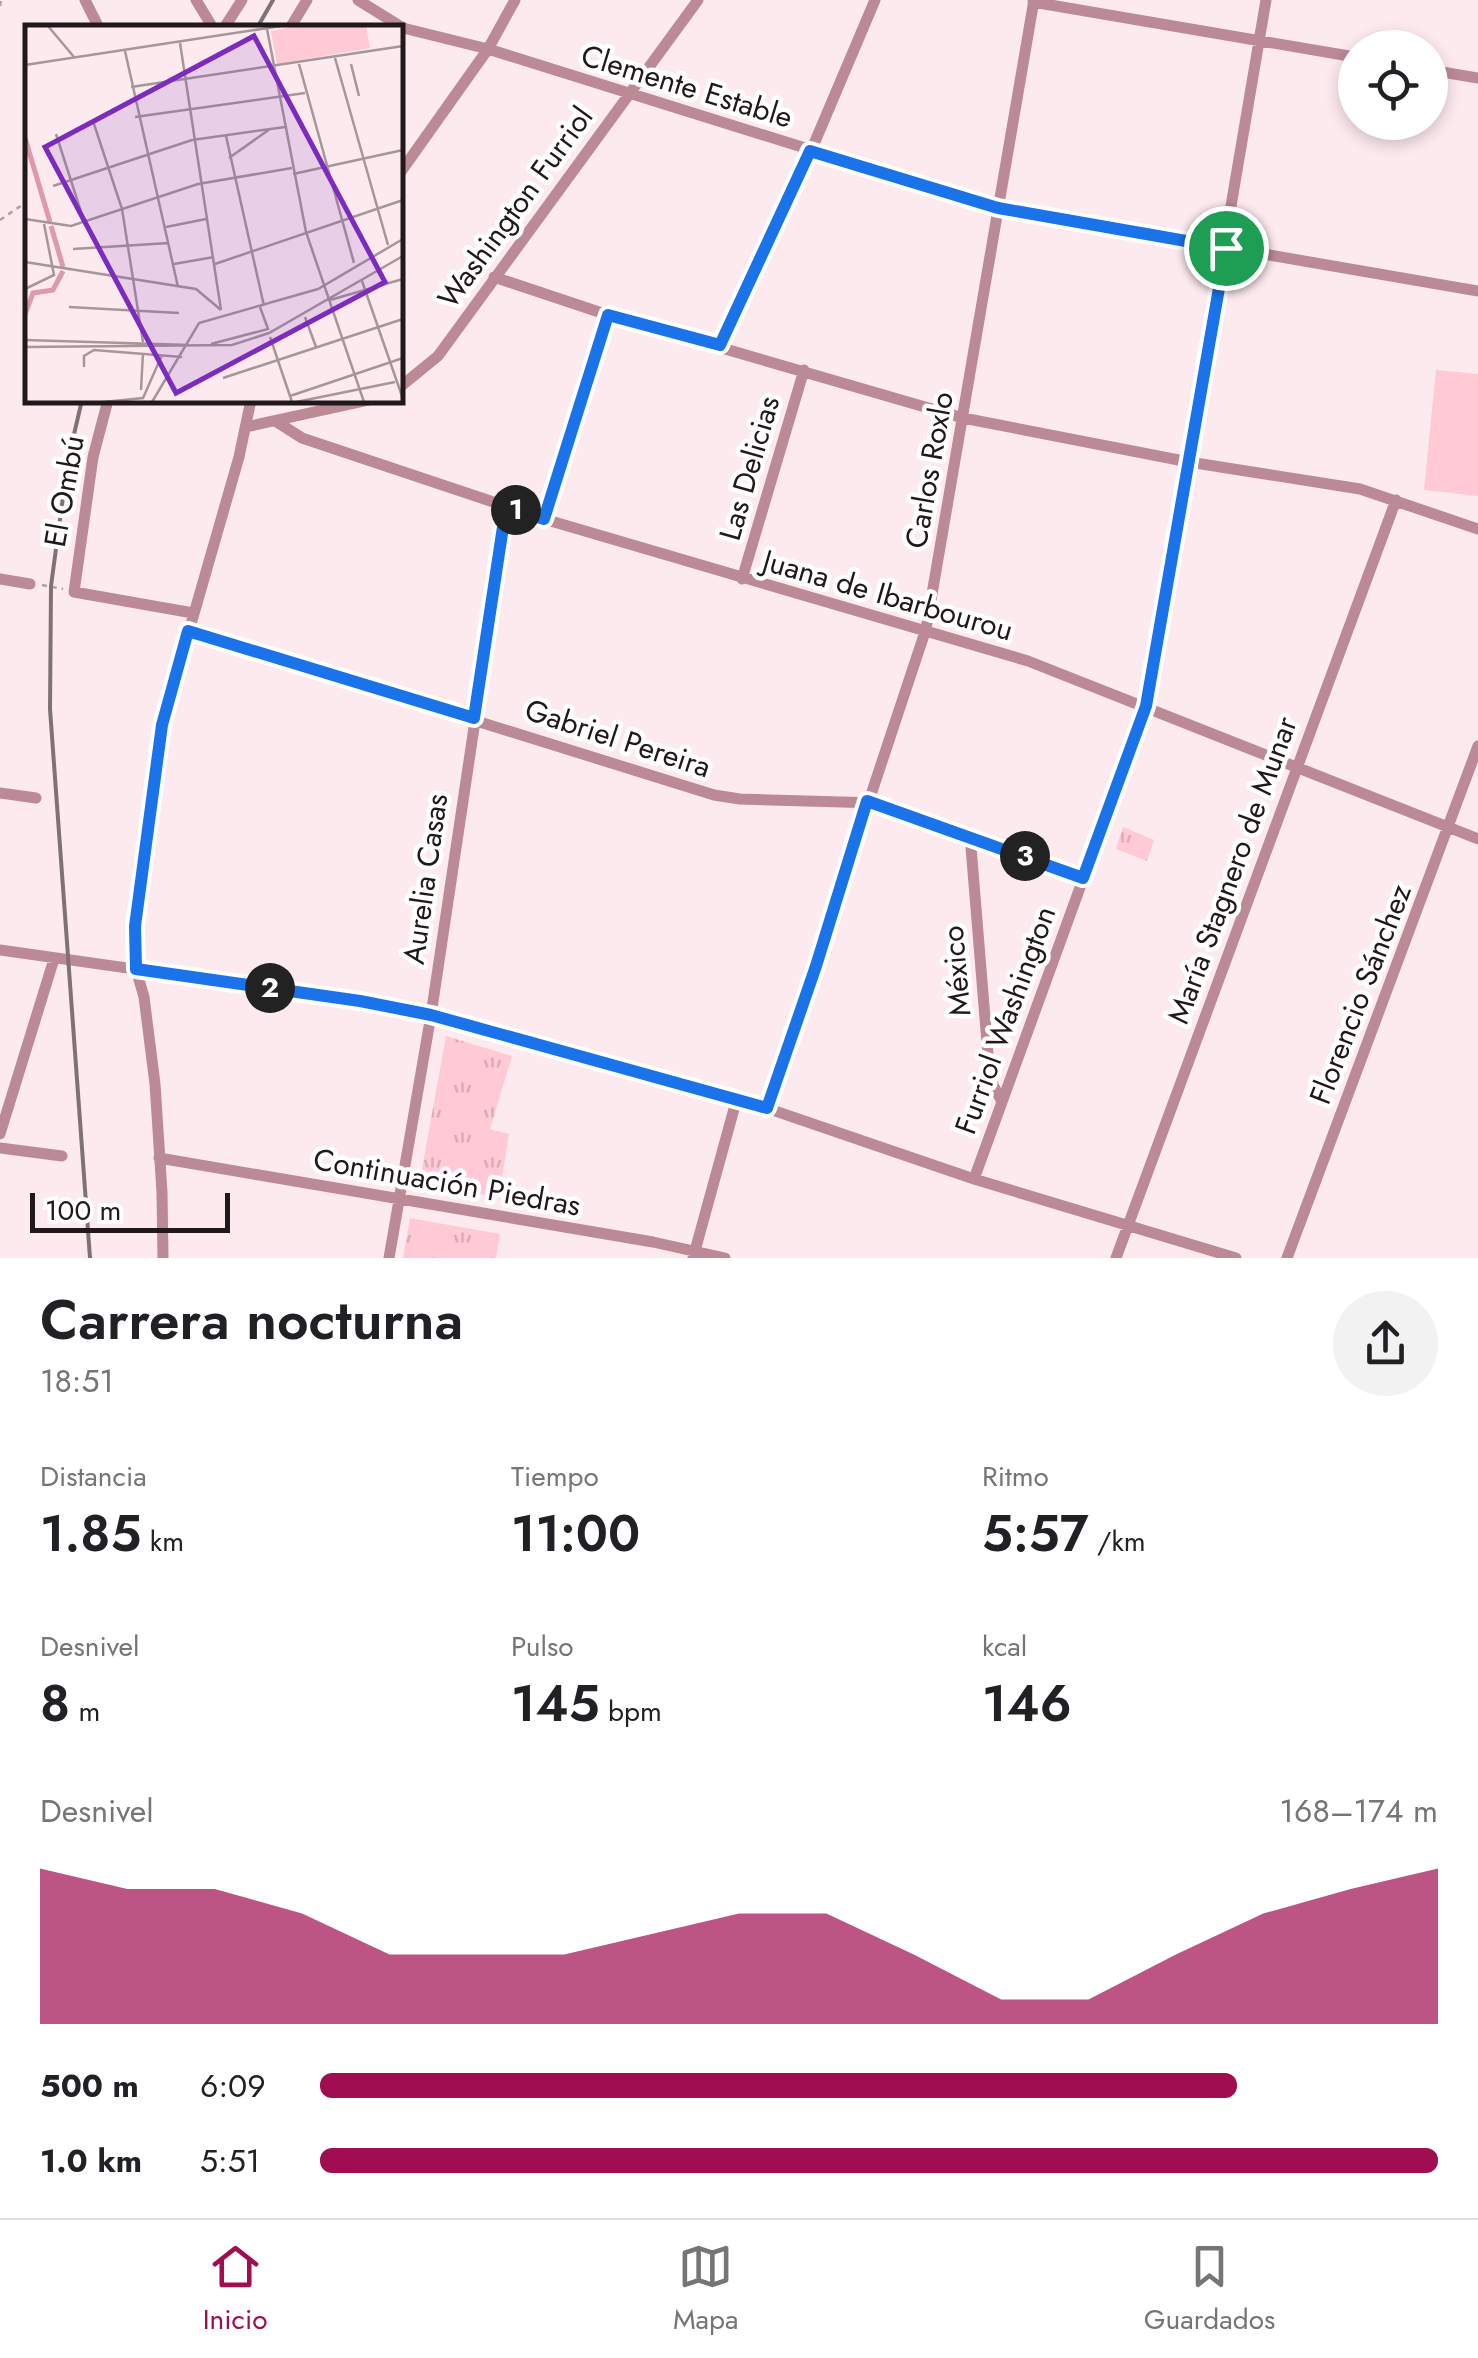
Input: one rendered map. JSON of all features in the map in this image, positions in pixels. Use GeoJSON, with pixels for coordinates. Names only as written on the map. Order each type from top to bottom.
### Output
{"type":"FeatureCollection","features":[{"type":"Feature","properties":{"kind":"street"},"geometry":{"type":"LineString","coordinates":[[86,0],[98,25]]}},
{"type":"Feature","properties":{"kind":"street"},"geometry":{"type":"LineString","coordinates":[[196,0],[211,25]]}},
{"type":"Feature","properties":{"kind":"street"},"geometry":{"type":"LineString","coordinates":[[226,25],[242,0]]}},
{"type":"Feature","properties":{"kind":"street"},"geometry":{"type":"LineString","coordinates":[[292,25],[307,0]]}},
{"type":"Feature","properties":{"kind":"street","name":"Clemente Estable"},"geometry":{"type":"LineString","coordinates":[[358,0],[398,25]]}},
{"type":"Feature","properties":{"kind":"street"},"geometry":{"type":"LineString","coordinates":[[402,170],[488,49],[515,0]]}},
{"type":"Feature","properties":{"kind":"street","name":"Washington Furriol"},"geometry":{"type":"LineString","coordinates":[[402,385],[438,356],[698,0]]}},
{"type":"Feature","properties":{"kind":"street"},"geometry":{"type":"LineString","coordinates":[[720,345],[875,0]]}},
{"type":"Feature","properties":{"kind":"street","name":"Furriol Washington"},"geometry":{"type":"LineString","coordinates":[[974,1179],[1146,706],[1266,0]]}},
{"type":"Feature","properties":{"kind":"street"},"geometry":{"type":"LineString","coordinates":[[1034,1],[1338,54]]}},
{"type":"Feature","properties":{"kind":"street","name":"Carlos Roxlo"},"geometry":{"type":"LineString","coordinates":[[767,1108],[926,629],[1034,1]]}},
{"type":"Feature","properties":{"kind":"street","name":"Clemente Estable"},"geometry":{"type":"LineString","coordinates":[[402,27],[488,49],[998,208],[1478,291]]}},
{"type":"Feature","properties":{"kind":"street"},"geometry":{"type":"LineString","coordinates":[[1448,73],[1478,78]]}},
{"type":"Feature","properties":{"kind":"street"},"geometry":{"type":"LineString","coordinates":[[494,277],[608,315],[963,418],[1188,462],[1360,489],[1478,529]]}},
{"type":"Feature","properties":{"kind":"street"},"geometry":{"type":"LineString","coordinates":[[544,519],[608,315]]}},
{"type":"Feature","properties":{"kind":"street","name":"Las Delicias"},"geometry":{"type":"LineString","coordinates":[[742,580],[804,370]]}},
{"type":"Feature","properties":{"kind":"street","name":"El Ombú"},"geometry":{"type":"LineString","coordinates":[[74,592],[93,458],[107,402]]}},
{"type":"Feature","properties":{"kind":"street"},"geometry":{"type":"LineString","coordinates":[[163,1258],[155,1084],[144,998],[136,969],[135,926],[162,725],[251,402]]}},
{"type":"Feature","properties":{"kind":"street"},"geometry":{"type":"LineString","coordinates":[[246,427],[361,402]]}},
{"type":"Feature","properties":{"kind":"street","name":"Juana de Ibarbourou"},"geometry":{"type":"LineString","coordinates":[[277,422],[302,438],[506,507],[742,580],[1028,661],[1478,839]]}},
{"type":"Feature","properties":{"kind":"street","name":"María Stagnero de Munar"},"geometry":{"type":"LineString","coordinates":[[1116,1258],[1396,500]]}},
{"type":"Feature","properties":{"kind":"street","name":"Aurelia Casas"},"geometry":{"type":"LineString","coordinates":[[389,1258],[431,1015],[506,507]]}},
{"type":"Feature","properties":{"kind":"street"},"geometry":{"type":"LineString","coordinates":[[0,579],[30,584]]}},
{"type":"Feature","properties":{"kind":"street"},"geometry":{"type":"LineString","coordinates":[[74,592],[193,613]]}},
{"type":"Feature","properties":{"kind":"street","name":"Gabriel Pereira"},"geometry":{"type":"LineString","coordinates":[[188,631],[714,795],[867,801],[1083,878]]}},
{"type":"Feature","properties":{"kind":"street","name":"Florencio Sánchez"},"geometry":{"type":"LineString","coordinates":[[1288,1258],[1478,746]]}},
{"type":"Feature","properties":{"kind":"street"},"geometry":{"type":"LineString","coordinates":[[0,794],[36,798]]}},
{"type":"Feature","properties":{"kind":"street","name":"México"},"geometry":{"type":"LineString","coordinates":[[970,835],[990,1080],[1001,1100]]}},
{"type":"Feature","properties":{"kind":"street"},"geometry":{"type":"LineString","coordinates":[[0,950],[360,1001],[431,1015],[737,1098],[974,1179],[1236,1258]]}},
{"type":"Feature","properties":{"kind":"street"},"geometry":{"type":"LineString","coordinates":[[0,1134],[54,960]]}},
{"type":"Feature","properties":{"kind":"street"},"geometry":{"type":"LineString","coordinates":[[694,1254],[737,1098]]}},
{"type":"Feature","properties":{"kind":"street"},"geometry":{"type":"LineString","coordinates":[[0,1148],[62,1156]]}},
{"type":"Feature","properties":{"kind":"street","name":"Continuación Piedras"},"geometry":{"type":"LineString","coordinates":[[160,1158],[725,1258]]}},
{"type":"Feature","properties":{"kind":"path"},"geometry":{"type":"LineString","coordinates":[[0,6],[1,0]]}},
{"type":"Feature","properties":{"kind":"path"},"geometry":{"type":"LineString","coordinates":[[0,220],[25,203]]}},
{"type":"Feature","properties":{"kind":"path"},"geometry":{"type":"LineString","coordinates":[[30,584],[74,592]]}},
{"type":"Feature","properties":{"kind":"green space"},"geometry":{"type":"Polygon","coordinates":[[[1436,370],[1478,374],[1478,496],[1424,490],[1436,370]]]}},
{"type":"Feature","properties":{"kind":"green space"},"geometry":{"type":"Polygon","coordinates":[[[1123,827],[1154,840],[1147,861],[1116,849],[1123,827]]]}},
{"type":"Feature","properties":{"kind":"green space"},"geometry":{"type":"Polygon","coordinates":[[[446,1036],[512,1056],[490,1129],[509,1134],[499,1197],[419,1185],[446,1036]]]}},
{"type":"Feature","properties":{"kind":"green space"},"geometry":{"type":"Polygon","coordinates":[[[410,1218],[500,1234],[496,1258],[403,1258],[410,1218]]]}},
{"type":"Feature","properties":{"kind":"railway"},"geometry":{"type":"LineString","coordinates":[[259,25],[273,0]]}},
{"type":"Feature","properties":{"kind":"railway"},"geometry":{"type":"LineString","coordinates":[[82,402],[68,460],[51,586],[50,709],[90,1258]]}},
{"type":"Feature","properties":{"kind":"route"},"geometry":{"type":"LineString","coordinates":[[810,151],[998,208],[1226,248],[1146,706],[1083,878],[867,801],[767,1108],[431,1015],[136,969],[135,926],[162,725],[188,631],[474,718],[506,507],[544,519],[608,315],[720,345],[810,151]]}}]}
